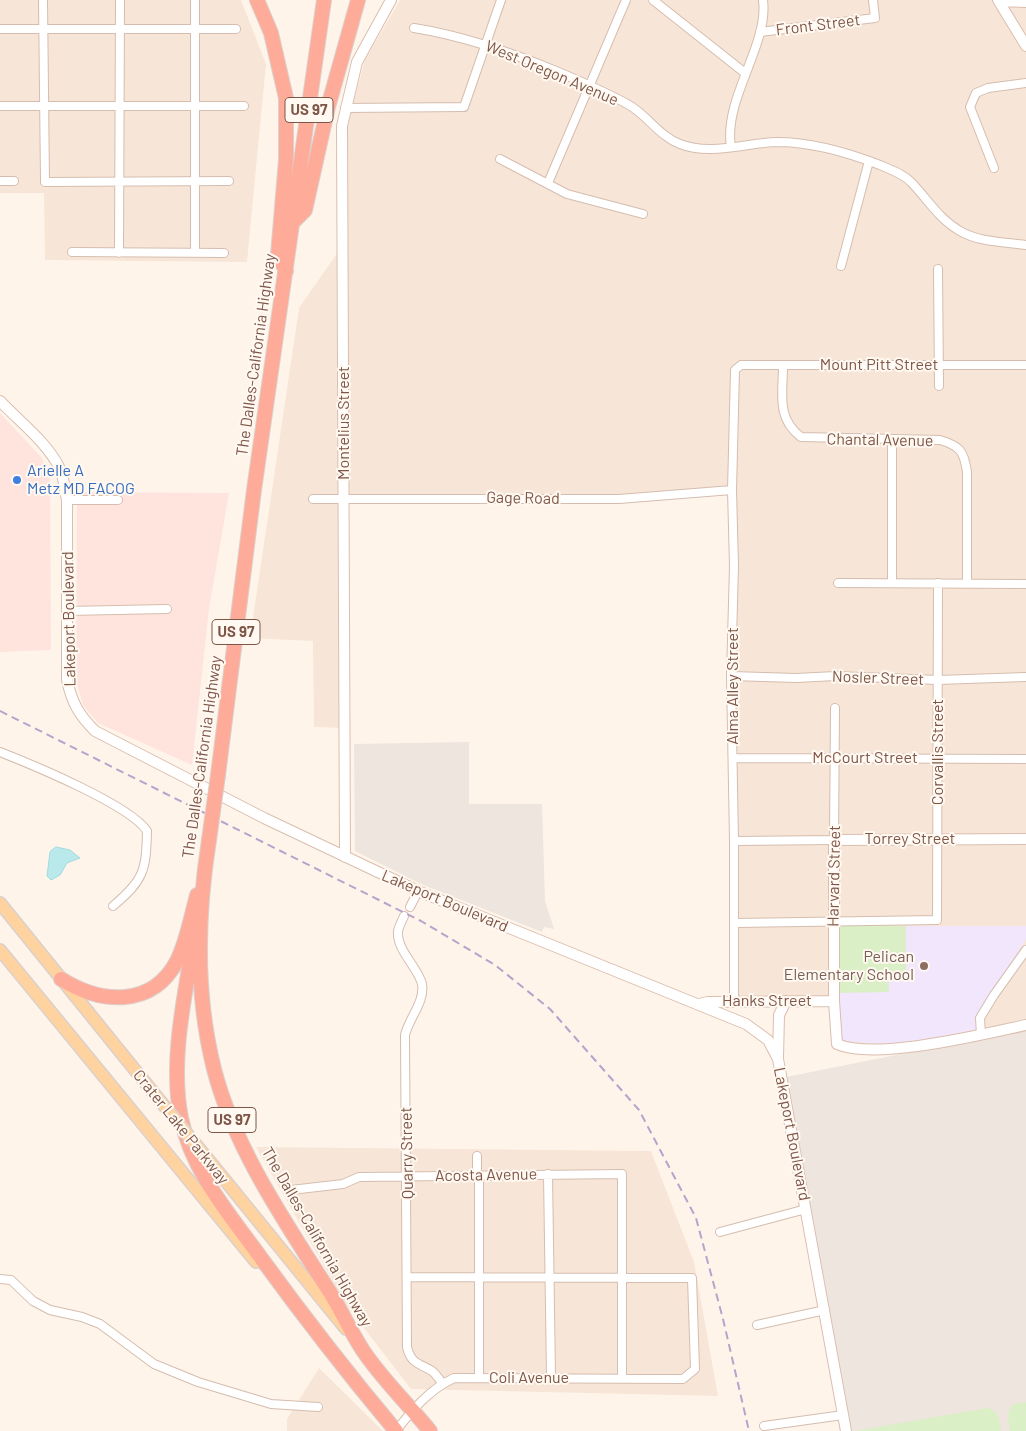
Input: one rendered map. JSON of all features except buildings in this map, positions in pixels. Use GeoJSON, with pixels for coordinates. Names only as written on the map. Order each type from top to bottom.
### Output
{"type":"FeatureCollection","features":[{"type":"Feature","properties":{"kind":"highway"},"geometry":{"type":"LineString","coordinates":[[257,0],[271,33],[286,98],[287,151],[278,255],[286,271]]}},
{"type":"Feature","properties":{"kind":"highway","name":"The Dalles-California Highway"},"geometry":{"type":"LineString","coordinates":[[324,0],[294,221],[254,490],[206,860],[200,978],[207,1033],[225,1104],[243,1144],[266,1186],[345,1316],[363,1350],[430,1431]]}},
{"type":"Feature","properties":{"kind":"highway"},"geometry":{"type":"LineString","coordinates":[[294,221],[305,210],[328,107],[358,0]]}},
{"type":"Feature","properties":{"kind":"highway"},"geometry":{"type":"LineString","coordinates":[[61,979],[80,991],[115,998],[133,996],[150,990],[176,962],[184,942],[206,860]]}},
{"type":"Feature","properties":{"kind":"highway","name":"US 97"},"geometry":{"type":"LineString","coordinates":[[206,860],[179,1051],[181,1118],[188,1144],[207,1182],[311,1326],[396,1431]]}},
{"type":"Feature","properties":{"kind":"main road","name":"Crater Lake Parkway"},"geometry":{"type":"LineString","coordinates":[[0,903],[363,1350]]}},
{"type":"Feature","properties":{"kind":"main road","name":"Crater Lake Parkway"},"geometry":{"type":"LineString","coordinates":[[0,950],[311,1326]]}},
{"type":"Feature","properties":{"kind":"street"},"geometry":{"type":"LineString","coordinates":[[43,0],[45,182],[229,181]]}},
{"type":"Feature","properties":{"kind":"street"},"geometry":{"type":"LineString","coordinates":[[119,252],[120,0]]}},
{"type":"Feature","properties":{"kind":"street"},"geometry":{"type":"LineString","coordinates":[[195,0],[195,253]]}},
{"type":"Feature","properties":{"kind":"street","name":"Montelius Street"},"geometry":{"type":"LineString","coordinates":[[345,857],[341,270],[342,147],[345,108],[357,62],[391,0]]}},
{"type":"Feature","properties":{"kind":"street"},"geometry":{"type":"LineString","coordinates":[[345,108],[464,107],[501,0]]}},
{"type":"Feature","properties":{"kind":"street"},"geometry":{"type":"LineString","coordinates":[[548,183],[626,0]]}},
{"type":"Feature","properties":{"kind":"street"},"geometry":{"type":"LineString","coordinates":[[653,0],[745,73]]}},
{"type":"Feature","properties":{"kind":"street"},"geometry":{"type":"LineString","coordinates":[[731,147],[729,134],[745,73],[765,14],[763,0]]}},
{"type":"Feature","properties":{"kind":"street","name":"Front Street"},"geometry":{"type":"LineString","coordinates":[[760,32],[875,18],[873,0]]}},
{"type":"Feature","properties":{"kind":"street"},"geometry":{"type":"LineString","coordinates":[[999,1],[1026,2]]}},
{"type":"Feature","properties":{"kind":"street"},"geometry":{"type":"LineString","coordinates":[[999,1],[1026,46]]}},
{"type":"Feature","properties":{"kind":"street","name":"West Oregon Avenue"},"geometry":{"type":"LineString","coordinates":[[414,28],[453,34],[485,44],[589,85],[630,106],[647,118],[662,134],[680,144],[704,150],[778,142],[805,144],[869,161],[898,172],[912,182],[924,200],[961,232],[985,239],[1026,245]]}},
{"type":"Feature","properties":{"kind":"street"},"geometry":{"type":"LineString","coordinates":[[0,29],[236,29]]}},
{"type":"Feature","properties":{"kind":"street"},"geometry":{"type":"LineString","coordinates":[[994,168],[970,107],[976,93],[988,88],[1026,83]]}},
{"type":"Feature","properties":{"kind":"street"},"geometry":{"type":"LineString","coordinates":[[0,106],[244,106]]}},
{"type":"Feature","properties":{"kind":"street"},"geometry":{"type":"LineString","coordinates":[[500,159],[567,194],[642,214]]}},
{"type":"Feature","properties":{"kind":"street"},"geometry":{"type":"LineString","coordinates":[[841,266],[869,161]]}},
{"type":"Feature","properties":{"kind":"street"},"geometry":{"type":"LineString","coordinates":[[0,181],[14,181]]}},
{"type":"Feature","properties":{"kind":"street"},"geometry":{"type":"LineString","coordinates":[[72,252],[224,253]]}},
{"type":"Feature","properties":{"kind":"street"},"geometry":{"type":"LineString","coordinates":[[938,269],[939,386]]}},
{"type":"Feature","properties":{"kind":"street","name":"Mount Pitt Street"},"geometry":{"type":"LineString","coordinates":[[735,370],[741,365],[1026,365]]}},
{"type":"Feature","properties":{"kind":"street","name":"Chantal Avenue"},"geometry":{"type":"LineString","coordinates":[[783,365],[784,418],[791,430],[801,438],[892,441],[940,440],[956,445],[965,456],[967,582]]}},
{"type":"Feature","properties":{"kind":"street","name":"Alma Alley Street"},"geometry":{"type":"LineString","coordinates":[[734,1001],[735,922],[731,676],[734,566],[732,490],[735,370]]}},
{"type":"Feature","properties":{"kind":"street","name":"Lakeport Boulevard"},"geometry":{"type":"LineString","coordinates":[[0,402],[50,454],[60,470],[67,500],[67,680],[72,701],[80,717],[95,731],[345,857],[418,891],[746,1024],[768,1040],[778,1059],[846,1431]]}},
{"type":"Feature","properties":{"kind":"street"},"geometry":{"type":"LineString","coordinates":[[892,441],[892,582]]}},
{"type":"Feature","properties":{"kind":"street","name":"Gage Road"},"geometry":{"type":"LineString","coordinates":[[312,499],[619,499],[732,490]]}},
{"type":"Feature","properties":{"kind":"street"},"geometry":{"type":"LineString","coordinates":[[67,500],[118,500]]}},
{"type":"Feature","properties":{"kind":"street"},"geometry":{"type":"LineString","coordinates":[[838,583],[967,582],[1026,584]]}},
{"type":"Feature","properties":{"kind":"street","name":"Corvallis Street"},"geometry":{"type":"LineString","coordinates":[[833,921],[938,920],[938,583]]}},
{"type":"Feature","properties":{"kind":"street"},"geometry":{"type":"LineString","coordinates":[[67,612],[167,609]]}},
{"type":"Feature","properties":{"kind":"street","name":"Nosler Street"},"geometry":{"type":"LineString","coordinates":[[731,676],[796,678],[836,676],[938,680],[1026,677]]}},
{"type":"Feature","properties":{"kind":"street","name":"Harvard Street"},"geometry":{"type":"LineString","coordinates":[[835,708],[833,921],[834,1001],[837,1044],[845,1048],[868,1049],[930,1045],[981,1035]]}},
{"type":"Feature","properties":{"kind":"street"},"geometry":{"type":"LineString","coordinates":[[0,752],[94,795],[141,822],[147,831],[142,877],[113,906]]}},
{"type":"Feature","properties":{"kind":"street","name":"McCourt Street"},"geometry":{"type":"LineString","coordinates":[[733,758],[1026,759]]}},
{"type":"Feature","properties":{"kind":"street","name":"Torrey Street"},"geometry":{"type":"LineString","coordinates":[[734,841],[1026,839]]}},
{"type":"Feature","properties":{"kind":"street"},"geometry":{"type":"LineString","coordinates":[[410,907],[418,891]]}},
{"type":"Feature","properties":{"kind":"street","name":"Quarry Street"},"geometry":{"type":"LineString","coordinates":[[404,916],[398,932],[403,948],[422,983],[422,998],[408,1022],[405,1035],[409,1358],[418,1365],[433,1371],[442,1383]]}},
{"type":"Feature","properties":{"kind":"street"},"geometry":{"type":"LineString","coordinates":[[735,922],[833,921]]}},
{"type":"Feature","properties":{"kind":"street"},"geometry":{"type":"LineString","coordinates":[[1026,950],[980,1018],[981,1035],[1026,1025]]}},
{"type":"Feature","properties":{"kind":"street","name":"Hanks Street"},"geometry":{"type":"LineString","coordinates":[[699,1004],[734,1001],[834,1001]]}},
{"type":"Feature","properties":{"kind":"street"},"geometry":{"type":"LineString","coordinates":[[778,1059],[778,1015],[786,1001]]}},
{"type":"Feature","properties":{"kind":"street"},"geometry":{"type":"LineString","coordinates":[[477,1156],[479,1378]]}},
{"type":"Feature","properties":{"kind":"street"},"geometry":{"type":"LineString","coordinates":[[548,1174],[550,1377]]}},
{"type":"Feature","properties":{"kind":"street","name":"Acosta Avenue"},"geometry":{"type":"LineString","coordinates":[[291,1190],[343,1184],[359,1177],[622,1174],[623,1277]]}},
{"type":"Feature","properties":{"kind":"street"},"geometry":{"type":"LineString","coordinates":[[720,1232],[806,1209]]}},
{"type":"Feature","properties":{"kind":"street"},"geometry":{"type":"LineString","coordinates":[[408,1277],[623,1277],[622,1378]]}},
{"type":"Feature","properties":{"kind":"street","name":"Coli Avenue"},"geometry":{"type":"LineString","coordinates":[[442,1383],[454,1378],[684,1379],[695,1369],[692,1278],[623,1277]]}},
{"type":"Feature","properties":{"kind":"street"},"geometry":{"type":"LineString","coordinates":[[0,1279],[11,1280],[33,1301],[50,1310],[82,1317],[100,1324],[154,1364],[198,1382],[272,1404],[318,1407]]}},
{"type":"Feature","properties":{"kind":"street"},"geometry":{"type":"LineString","coordinates":[[757,1325],[825,1310]]}},
{"type":"Feature","properties":{"kind":"street"},"geometry":{"type":"LineString","coordinates":[[396,1431],[412,1410],[442,1383]]}},
{"type":"Feature","properties":{"kind":"street"},"geometry":{"type":"LineString","coordinates":[[764,1426],[844,1416]]}},
{"type":"Feature","properties":{"kind":"shaded area"},"geometry":{"type":"Polygon","coordinates":[[[0,0],[241,0],[266,64],[247,262],[45,260],[44,193],[0,193],[0,0]]]}},
{"type":"Feature","properties":{"kind":"shaded area"},"geometry":{"type":"Polygon","coordinates":[[[400,0],[1026,0],[1026,1025],[930,1045],[845,1048],[834,1001],[734,1001],[732,490],[517,498],[345,498],[345,728],[314,727],[313,641],[250,638],[299,308],[347,239],[346,128],[365,60],[400,0]]]}},
{"type":"Feature","properties":{"kind":"shaded area"},"geometry":{"type":"Polygon","coordinates":[[[0,413],[41,457],[50,475],[51,650],[0,652],[0,413]]]}},
{"type":"Feature","properties":{"kind":"shaded area"},"geometry":{"type":"Polygon","coordinates":[[[77,492],[229,493],[209,609],[192,765],[98,723],[83,705],[76,681],[77,492]]]}},
{"type":"Feature","properties":{"kind":"shaded area"},"geometry":{"type":"Polygon","coordinates":[[[469,742],[469,804],[542,804],[545,901],[554,929],[544,927],[542,932],[421,884],[355,851],[354,744],[469,742]]]}},
{"type":"Feature","properties":{"kind":"shaded area","name":"Pelican Elementary School"},"geometry":{"type":"Polygon","coordinates":[[[838,926],[1026,926],[1026,939],[977,1017],[977,1031],[928,1041],[880,1044],[842,1041],[839,1037],[838,926]]]}},
{"type":"Feature","properties":{"kind":"shaded area"},"geometry":{"type":"Polygon","coordinates":[[[1026,1029],[1026,1431],[850,1431],[786,1077],[1026,1029]]]}},
{"type":"Feature","properties":{"kind":"shaded area"},"geometry":{"type":"Polygon","coordinates":[[[256,1147],[651,1151],[694,1262],[718,1396],[411,1389],[347,1306],[256,1147]]]}},
{"type":"Feature","properties":{"kind":"shaded area"},"geometry":{"type":"Polygon","coordinates":[[[319,1368],[383,1431],[287,1431],[287,1419],[319,1368]]]}},
{"type":"Feature","properties":{"kind":"green space"},"geometry":{"type":"Polygon","coordinates":[[[838,926],[906,926],[906,953],[902,953],[902,958],[906,958],[906,975],[888,975],[889,992],[839,993],[838,926]]]}},
{"type":"Feature","properties":{"kind":"green space"},"geometry":{"type":"Polygon","coordinates":[[[1026,1402],[1026,1431],[1010,1431],[1008,1417],[1011,1405],[1026,1402]]]}},
{"type":"Feature","properties":{"kind":"green space"},"geometry":{"type":"Polygon","coordinates":[[[988,1408],[997,1414],[1001,1431],[855,1431],[988,1408]]]}},
{"type":"Feature","properties":{"kind":"water"},"geometry":{"type":"Polygon","coordinates":[[[56,847],[70,850],[80,858],[67,863],[60,875],[51,880],[47,876],[50,852],[56,847]]]}},
{"type":"Feature","properties":{"kind":"railway"},"geometry":{"type":"LineString","coordinates":[[0,711],[421,921],[495,965],[550,1009],[639,1110],[696,1218],[723,1319],[749,1431]]}},
{"type":"Feature","properties":{"kind":"place","name":"Arielle A Metz MD FACOG"},"geometry":{"type":"Point","coordinates":[17,480]}},
{"type":"Feature","properties":{"kind":"place","name":"Pelican Elementary School"},"geometry":{"type":"Point","coordinates":[924,966]}}]}
